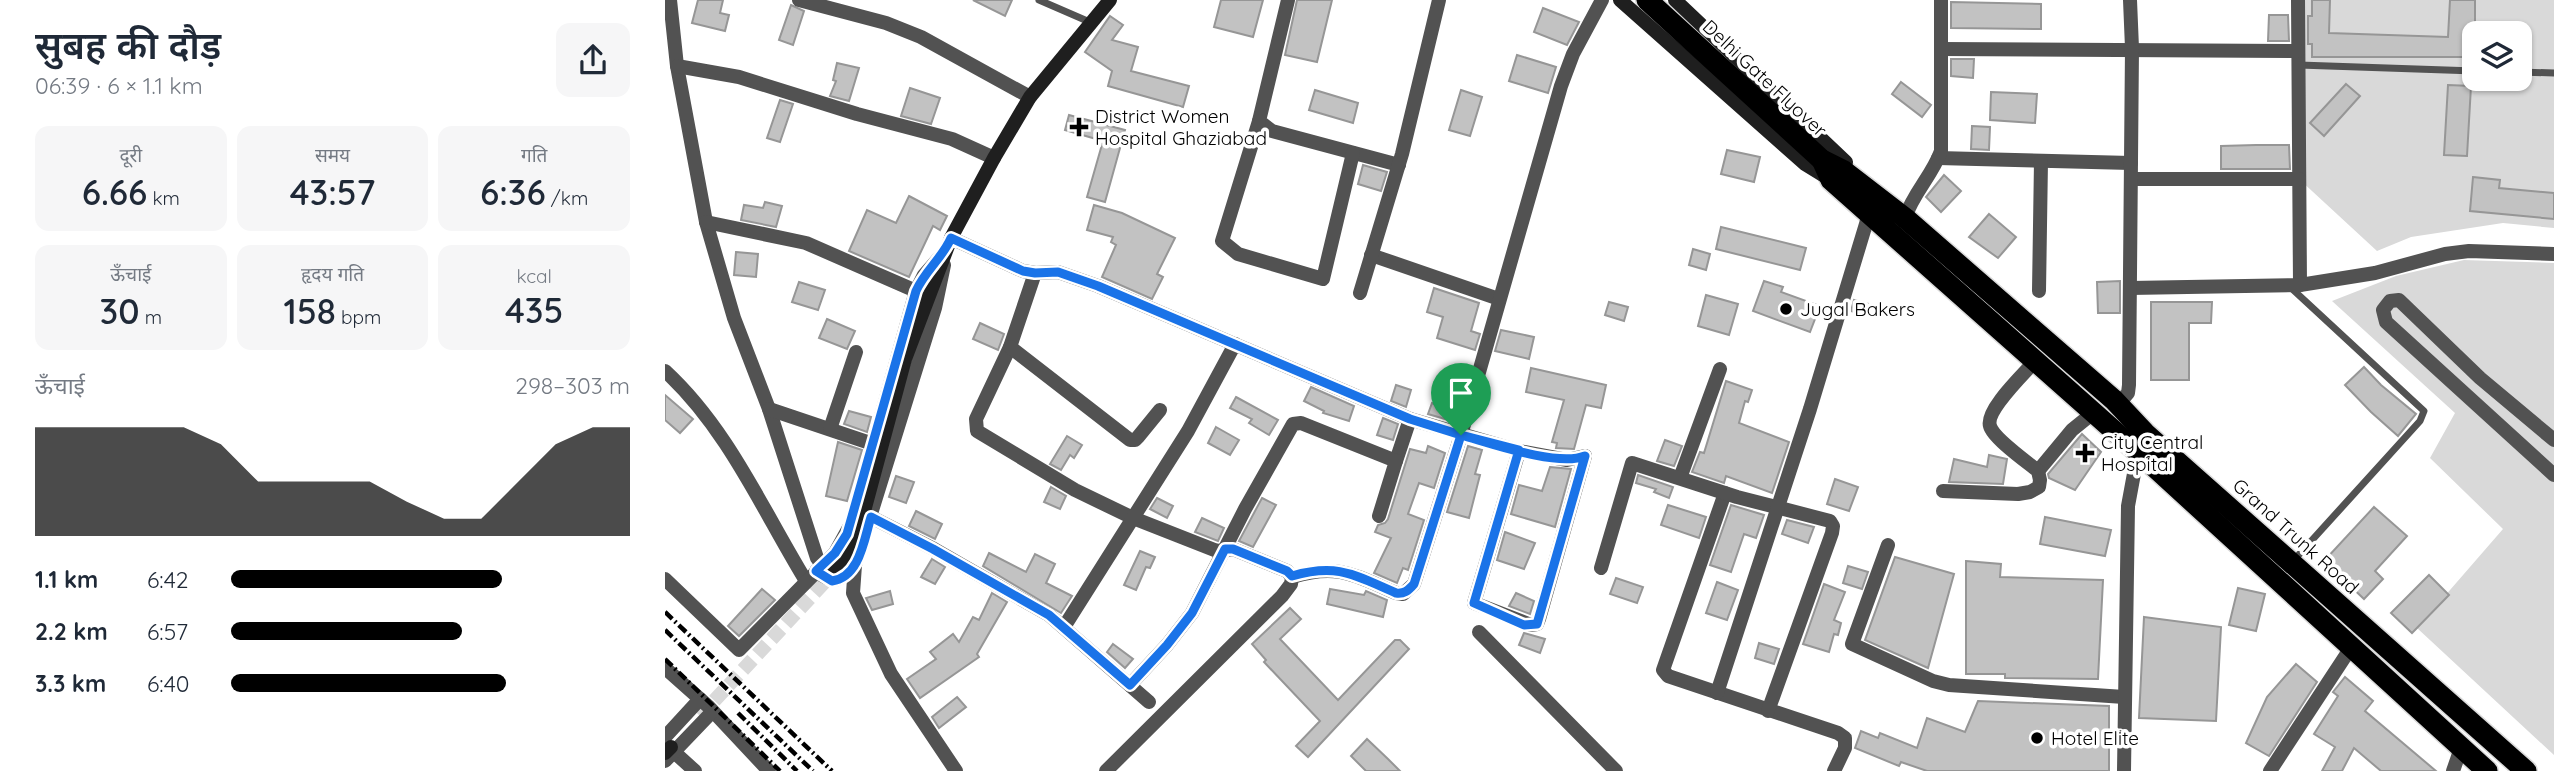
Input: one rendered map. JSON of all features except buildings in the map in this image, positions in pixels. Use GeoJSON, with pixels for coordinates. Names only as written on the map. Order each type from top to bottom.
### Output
{"type":"FeatureCollection","features":[{"type":"Feature","properties":{"kind":"highway","name":"Delhi Gate Flyover"},"geometry":{"type":"LineString","coordinates":[[1647,0],[1837,175]]}},
{"type":"Feature","properties":{"kind":"highway"},"geometry":{"type":"LineString","coordinates":[[1837,175],[1869,214],[2036,360],[2061,386],[2138,452],[2487,771]]}},
{"type":"Feature","properties":{"kind":"highway","name":"Grand Trunk Road"},"geometry":{"type":"LineString","coordinates":[[1837,175],[1905,218],[2114,400],[2145,433],[2526,771]]}},
{"type":"Feature","properties":{"kind":"street"},"geometry":{"type":"LineString","coordinates":[[670,0],[677,66],[706,222],[734,318],[769,409],[817,558],[819,572]]}},
{"type":"Feature","properties":{"kind":"street"},"geometry":{"type":"LineString","coordinates":[[799,0],[886,23],[921,37],[1030,97]]}},
{"type":"Feature","properties":{"kind":"street"},"geometry":{"type":"LineString","coordinates":[[819,572],[852,550],[856,541],[905,359],[949,244],[1030,97],[1110,0]]}},
{"type":"Feature","properties":{"kind":"street"},"geometry":{"type":"LineString","coordinates":[[1288,0],[1259,121],[1222,241],[1238,254],[1323,279],[1353,153]]}},
{"type":"Feature","properties":{"kind":"street"},"geometry":{"type":"LineString","coordinates":[[1360,293],[1399,165],[1439,0]]}},
{"type":"Feature","properties":{"kind":"street"},"geometry":{"type":"LineString","coordinates":[[1292,576],[1333,570],[1347,572],[1403,594],[1414,584],[1461,435],[1566,69],[1602,0]]}},
{"type":"Feature","properties":{"kind":"street"},"geometry":{"type":"LineString","coordinates":[[1620,0],[1805,164],[1837,175],[1846,162],[1675,0]]}},
{"type":"Feature","properties":{"kind":"street"},"geometry":{"type":"LineString","coordinates":[[1905,218],[1911,200],[1935,168],[1941,151],[1941,0]]}},
{"type":"Feature","properties":{"kind":"street"},"geometry":{"type":"LineString","coordinates":[[2114,400],[2122,400],[2128,393],[2129,384],[2132,48],[2130,0]]}},
{"type":"Feature","properties":{"kind":"street"},"geometry":{"type":"LineString","coordinates":[[2294,285],[2299,179],[2298,0]]}},
{"type":"Feature","properties":{"kind":"street"},"geometry":{"type":"LineString","coordinates":[[1941,49],[2132,48],[2298,58]]}},
{"type":"Feature","properties":{"kind":"street"},"geometry":{"type":"LineString","coordinates":[[677,66],[739,77],[857,114],[952,139],[994,158]]}},
{"type":"Feature","properties":{"kind":"street"},"geometry":{"type":"LineString","coordinates":[[1259,121],[1272,131],[1399,165]]}},
{"type":"Feature","properties":{"kind":"street"},"geometry":{"type":"LineString","coordinates":[[1938,159],[2131,163]]}},
{"type":"Feature","properties":{"kind":"street"},"geometry":{"type":"LineString","coordinates":[[2039,291],[2041,161]]}},
{"type":"Feature","properties":{"kind":"street"},"geometry":{"type":"LineString","coordinates":[[2131,179],[2299,179]]}},
{"type":"Feature","properties":{"kind":"street"},"geometry":{"type":"LineString","coordinates":[[1717,693],[1842,309],[1869,214]]}},
{"type":"Feature","properties":{"kind":"street"},"geometry":{"type":"LineString","coordinates":[[706,222],[806,243],[916,291]]}},
{"type":"Feature","properties":{"kind":"street"},"geometry":{"type":"LineString","coordinates":[[949,244],[1035,273],[1067,274],[1410,419],[1519,450],[1567,460],[1585,456],[1539,620],[1537,624],[1531,625],[1474,603],[1519,450]]}},
{"type":"Feature","properties":{"kind":"street"},"geometry":{"type":"LineString","coordinates":[[665,579],[739,650],[819,572],[847,534],[916,291],[924,275],[949,244]]}},
{"type":"Feature","properties":{"kind":"street"},"geometry":{"type":"LineString","coordinates":[[949,244],[939,293],[855,565],[853,593],[891,674],[956,771]]}},
{"type":"Feature","properties":{"kind":"street"},"geometry":{"type":"LineString","coordinates":[[2130,288],[2294,285],[2375,273],[2445,254],[2469,251],[2554,254]]}},
{"type":"Feature","properties":{"kind":"street"},"geometry":{"type":"LineString","coordinates":[[1371,255],[1499,299]]}},
{"type":"Feature","properties":{"kind":"street"},"geometry":{"type":"LineString","coordinates":[[1035,273],[1010,347],[976,419],[977,431],[1075,490],[1133,518],[1217,551],[1233,549],[1287,571],[1292,576]]}},
{"type":"Feature","properties":{"kind":"street"},"geometry":{"type":"LineString","coordinates":[[2554,440],[2480,378],[2399,300],[2389,301],[2383,310],[2386,323],[2554,475]]}},
{"type":"Feature","properties":{"kind":"street"},"geometry":{"type":"LineString","coordinates":[[1064,627],[1188,431],[1235,344]]}},
{"type":"Feature","properties":{"kind":"street"},"geometry":{"type":"LineString","coordinates":[[1010,347],[1130,440],[1135,440],[1160,410]]}},
{"type":"Feature","properties":{"kind":"street"},"geometry":{"type":"LineString","coordinates":[[830,429],[856,352]]}},
{"type":"Feature","properties":{"kind":"street"},"geometry":{"type":"LineString","coordinates":[[1943,492],[2018,495],[2039,487],[2038,471],[1995,434],[1990,426],[1990,416],[1996,406],[2036,360]]}},
{"type":"Feature","properties":{"kind":"street"},"geometry":{"type":"LineString","coordinates":[[1680,478],[1720,369]]}},
{"type":"Feature","properties":{"kind":"street"},"geometry":{"type":"LineString","coordinates":[[665,371],[691,397],[724,440],[819,572],[832,581],[838,580],[855,565]]}},
{"type":"Feature","properties":{"kind":"street"},"geometry":{"type":"LineString","coordinates":[[769,409],[873,444]]}},
{"type":"Feature","properties":{"kind":"street"},"geometry":{"type":"LineString","coordinates":[[2038,471],[2072,430],[2093,413]]}},
{"type":"Feature","properties":{"kind":"street"},"geometry":{"type":"LineString","coordinates":[[1379,516],[1410,419]]}},
{"type":"Feature","properties":{"kind":"street"},"geometry":{"type":"LineString","coordinates":[[1130,685],[1192,613],[1293,424],[1301,423],[1396,461]]}},
{"type":"Feature","properties":{"kind":"street"},"geometry":{"type":"LineString","coordinates":[[2124,771],[2128,506],[2138,452]]}},
{"type":"Feature","properties":{"kind":"street"},"geometry":{"type":"LineString","coordinates":[[1601,568],[1632,463],[1777,508],[1825,518],[1833,526],[1768,711]]}},
{"type":"Feature","properties":{"kind":"street"},"geometry":{"type":"LineString","coordinates":[[1725,493],[1663,670],[1668,676],[1838,733],[1845,738],[1845,748],[1834,771]]}},
{"type":"Feature","properties":{"kind":"street"},"geometry":{"type":"LineString","coordinates":[[871,517],[1036,606],[1064,627],[1149,702]]}},
{"type":"Feature","properties":{"kind":"street"},"geometry":{"type":"LineString","coordinates":[[1888,545],[1852,644],[1933,681],[1949,685],[2124,697]]}},
{"type":"Feature","properties":{"kind":"street"},"geometry":{"type":"LineString","coordinates":[[1106,771],[1282,596],[1291,584],[1292,576]]}},
{"type":"Feature","properties":{"kind":"street"},"geometry":{"type":"LineString","coordinates":[[1479,632],[1616,771]]}},
{"type":"Feature","properties":{"kind":"street"},"geometry":{"type":"LineString","coordinates":[[2270,771],[2352,646]]}},
{"type":"Feature","properties":{"kind":"street"},"geometry":{"type":"LineString","coordinates":[[665,668],[700,699],[769,771]]}},
{"type":"Feature","properties":{"kind":"street"},"geometry":{"type":"LineString","coordinates":[[668,750],[700,699]]}},
{"type":"Feature","properties":{"kind":"street"},"geometry":{"type":"LineString","coordinates":[[668,750],[712,712]]}},
{"type":"Feature","properties":{"kind":"street"},"geometry":{"type":"LineString","coordinates":[[2453,771],[2461,748]]}},
{"type":"Feature","properties":{"kind":"street"},"geometry":{"type":"LineString","coordinates":[[668,750],[695,771]]}},
{"type":"Feature","properties":{"kind":"lane"},"geometry":{"type":"LineString","coordinates":[[1039,0],[1092,23]]}},
{"type":"Feature","properties":{"kind":"lane"},"geometry":{"type":"LineString","coordinates":[[2298,58],[2462,70]]}},
{"type":"Feature","properties":{"kind":"lane"},"geometry":{"type":"LineString","coordinates":[[2532,72],[2554,73]]}},
{"type":"Feature","properties":{"kind":"lane"},"geometry":{"type":"LineString","coordinates":[[2292,562],[2420,421],[2424,411],[2294,285]]}},
{"type":"Feature","properties":{"kind":"shaded area"},"geometry":{"type":"Polygon","coordinates":[[[2298,0],[2554,0],[2554,228],[2503,223],[2411,237],[2377,251],[2299,179],[2298,0]]]}},
{"type":"Feature","properties":{"kind":"shaded area"},"geometry":{"type":"Polygon","coordinates":[[[2464,260],[2554,263],[2554,755],[2417,628],[2503,529],[2430,458],[2455,413],[2332,301],[2396,276],[2464,260]]]}},
{"type":"Feature","properties":{"kind":"tunnel"},"geometry":{"type":"LineString","coordinates":[[700,716],[834,572]]}},
{"type":"Feature","properties":{"kind":"railway"},"geometry":{"type":"LineString","coordinates":[[665,612],[832,771]]}},
{"type":"Feature","properties":{"kind":"railway"},"geometry":{"type":"LineString","coordinates":[[665,630],[813,771]]}},
{"type":"Feature","properties":{"kind":"railway"},"geometry":{"type":"LineString","coordinates":[[665,659],[780,771]]}},
{"type":"Feature","properties":{"kind":"railway"},"geometry":{"type":"LineString","coordinates":[[738,713],[797,771]]}},
{"type":"Feature","properties":{"kind":"place","name":"District Women Hospital Ghaziabad"},"geometry":{"type":"Point","coordinates":[1079,127]}},
{"type":"Feature","properties":{"kind":"place","name":"Jugal Bakers"},"geometry":{"type":"Point","coordinates":[1786,309]}},
{"type":"Feature","properties":{"kind":"place","name":"City Central Hospital"},"geometry":{"type":"Point","coordinates":[2085,453]}},
{"type":"Feature","properties":{"kind":"place","name":"Hotel Elite"},"geometry":{"type":"Point","coordinates":[2037,738]}},
{"type":"Feature","properties":{"kind":"route"},"geometry":{"type":"LineString","coordinates":[[1461,435],[1410,419],[1067,274],[1023,271],[951,238],[946,250],[924,275],[916,291],[847,534],[835,553],[816,571],[832,581],[844,576],[855,565],[871,517],[1036,606],[1058,621],[1130,685],[1192,613],[1225,549],[1233,549],[1287,571],[1292,576],[1333,570],[1347,572],[1396,593],[1403,594],[1410,589],[1414,584],[1461,435],[1519,450],[1474,603],[1524,625],[1537,624],[1585,456],[1567,460],[1461,435]]}}]}
